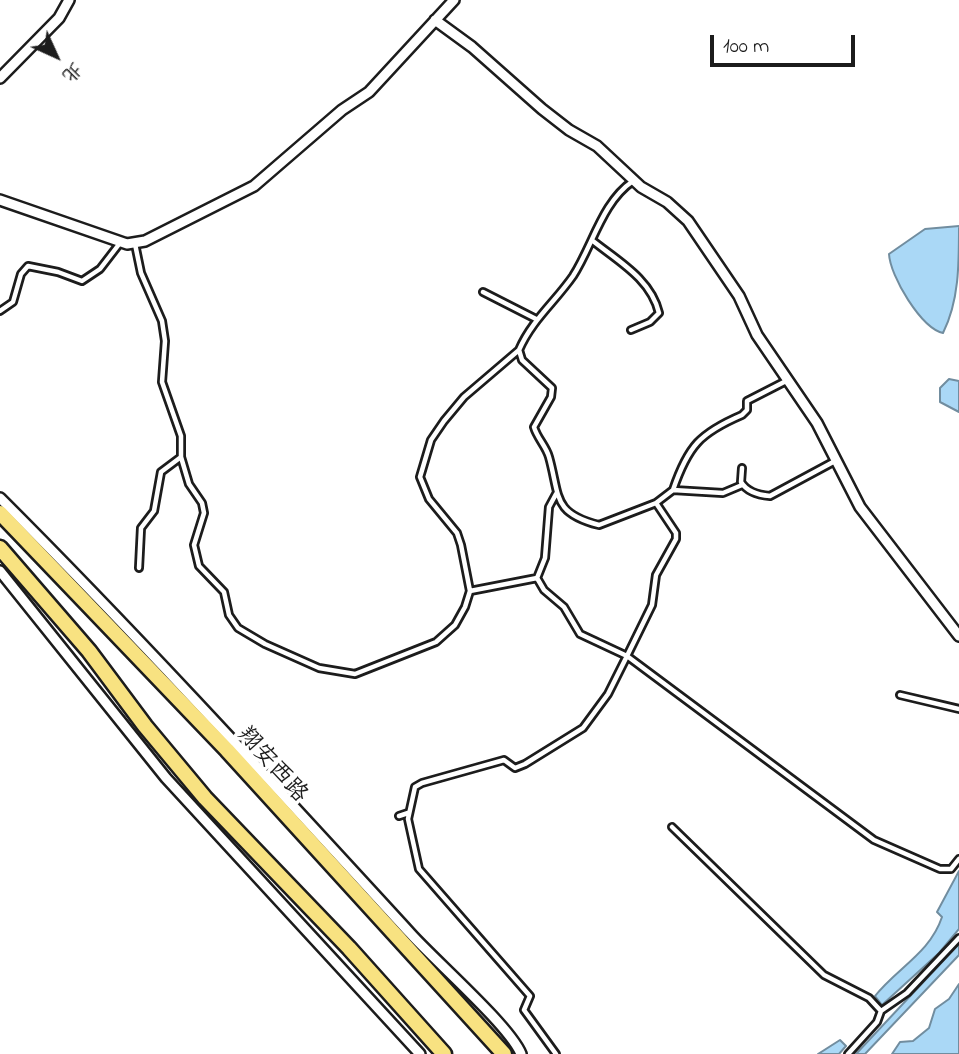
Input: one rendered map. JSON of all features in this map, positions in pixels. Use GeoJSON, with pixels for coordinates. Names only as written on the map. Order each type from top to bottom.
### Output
{"type":"FeatureCollection","features":[{"type":"Feature","properties":{"kind":"main road","name":"翔安西路"},"geometry":{"type":"LineString","coordinates":[[0,513],[210,733],[503,1054]]}},
{"type":"Feature","properties":{"kind":"main road"},"geometry":{"type":"LineString","coordinates":[[0,548],[89,651],[145,726],[205,798],[349,948],[444,1054]]}},
{"type":"Feature","properties":{"kind":"street"},"geometry":{"type":"LineString","coordinates":[[0,78],[59,18],[69,0]]}},
{"type":"Feature","properties":{"kind":"street"},"geometry":{"type":"LineString","coordinates":[[0,200],[121,242],[135,244],[254,186],[342,110],[369,92],[454,0]]}},
{"type":"Feature","properties":{"kind":"street"},"geometry":{"type":"LineString","coordinates":[[435,20],[472,47],[569,130],[618,163],[635,180],[667,202],[688,222],[739,296],[757,335],[817,423],[860,508],[959,636]]}},
{"type":"Feature","properties":{"kind":"street"},"geometry":{"type":"LineString","coordinates":[[0,498],[181,683],[437,963],[505,1033],[521,1054]]}},
{"type":"Feature","properties":{"kind":"street"},"geometry":{"type":"LineString","coordinates":[[0,570],[166,778],[421,1054]]}},
{"type":"Feature","properties":{"kind":"lane"},"geometry":{"type":"LineString","coordinates":[[135,244],[141,273],[162,321],[166,341],[162,382],[181,436],[181,457],[189,484],[202,503],[204,513],[194,545],[198,566],[223,592],[229,615],[238,628],[265,644],[319,668],[355,674],[416,652],[446,636],[465,607],[470,591],[457,533],[429,499],[421,477],[431,440],[464,397],[519,350],[536,319],[572,277],[617,194],[635,180]]}},
{"type":"Feature","properties":{"kind":"lane"},"geometry":{"type":"LineString","coordinates":[[593,241],[643,282],[657,304],[659,313],[655,319],[631,330]]}},
{"type":"Feature","properties":{"kind":"lane"},"geometry":{"type":"LineString","coordinates":[[0,311],[13,302],[21,274],[28,266],[48,269],[82,281],[100,269],[121,242]]}},
{"type":"Feature","properties":{"kind":"lane"},"geometry":{"type":"LineString","coordinates":[[484,292],[536,319]]}},
{"type":"Feature","properties":{"kind":"lane"},"geometry":{"type":"LineString","coordinates":[[519,350],[522,360],[552,388],[551,397],[534,427],[548,455],[556,494],[566,511],[599,525],[656,503],[673,490],[682,463],[704,434],[742,415],[747,410],[747,401],[789,379]]}},
{"type":"Feature","properties":{"kind":"lane"},"geometry":{"type":"LineString","coordinates":[[139,568],[141,528],[154,511],[161,472],[181,457]]}},
{"type":"Feature","properties":{"kind":"lane"},"geometry":{"type":"LineString","coordinates":[[742,485],[760,495],[770,496],[836,461]]}},
{"type":"Feature","properties":{"kind":"lane"},"geometry":{"type":"LineString","coordinates":[[742,468],[742,485]]}},
{"type":"Feature","properties":{"kind":"lane"},"geometry":{"type":"LineString","coordinates":[[673,490],[723,494],[742,485]]}},
{"type":"Feature","properties":{"kind":"lane"},"geometry":{"type":"LineString","coordinates":[[537,578],[545,558],[549,507],[556,494]]}},
{"type":"Feature","properties":{"kind":"lane"},"geometry":{"type":"LineString","coordinates":[[556,1054],[524,1010],[530,996],[419,869],[408,813],[415,787],[504,760],[515,768],[583,728],[608,694],[628,656],[652,605],[656,575],[676,540],[676,533],[656,503]]}},
{"type":"Feature","properties":{"kind":"lane"},"geometry":{"type":"LineString","coordinates":[[470,591],[537,578]]}},
{"type":"Feature","properties":{"kind":"lane"},"geometry":{"type":"LineString","coordinates":[[537,578],[544,590],[564,607],[580,635],[628,656],[874,840],[940,869],[951,869],[959,859]]}},
{"type":"Feature","properties":{"kind":"lane"},"geometry":{"type":"LineString","coordinates":[[900,695],[959,709]]}},
{"type":"Feature","properties":{"kind":"lane"},"geometry":{"type":"LineString","coordinates":[[399,816],[408,813]]}},
{"type":"Feature","properties":{"kind":"lane"},"geometry":{"type":"LineString","coordinates":[[672,827],[824,975],[869,998],[881,1011]]}},
{"type":"Feature","properties":{"kind":"lane"},"geometry":{"type":"LineString","coordinates":[[881,1011],[885,1011],[908,993],[959,938]]}},
{"type":"Feature","properties":{"kind":"lane"},"geometry":{"type":"LineString","coordinates":[[848,1054],[877,1022],[881,1011]]}},
{"type":"Feature","properties":{"kind":"water"},"geometry":{"type":"Polygon","coordinates":[[[959,226],[955,295],[943,333],[925,322],[908,300],[895,275],[889,254],[925,229],[959,226]]]}},
{"type":"Feature","properties":{"kind":"water"},"geometry":{"type":"Polygon","coordinates":[[[949,379],[959,381],[959,412],[940,402],[940,388],[949,379]]]}},
{"type":"Feature","properties":{"kind":"water"},"geometry":{"type":"Polygon","coordinates":[[[959,871],[959,929],[939,953],[882,1005],[875,996],[930,941],[942,917],[937,912],[959,871]]]}},
{"type":"Feature","properties":{"kind":"water"},"geometry":{"type":"Polygon","coordinates":[[[959,944],[959,955],[865,1054],[856,1054],[959,944]]]}},
{"type":"Feature","properties":{"kind":"water"},"geometry":{"type":"Polygon","coordinates":[[[959,984],[959,1054],[892,1054],[900,1042],[913,1041],[929,1028],[935,1009],[949,999],[959,984]]]}},
{"type":"Feature","properties":{"kind":"water"},"geometry":{"type":"Polygon","coordinates":[[[840,1040],[846,1046],[839,1054],[818,1054],[840,1040]]]}}]}
